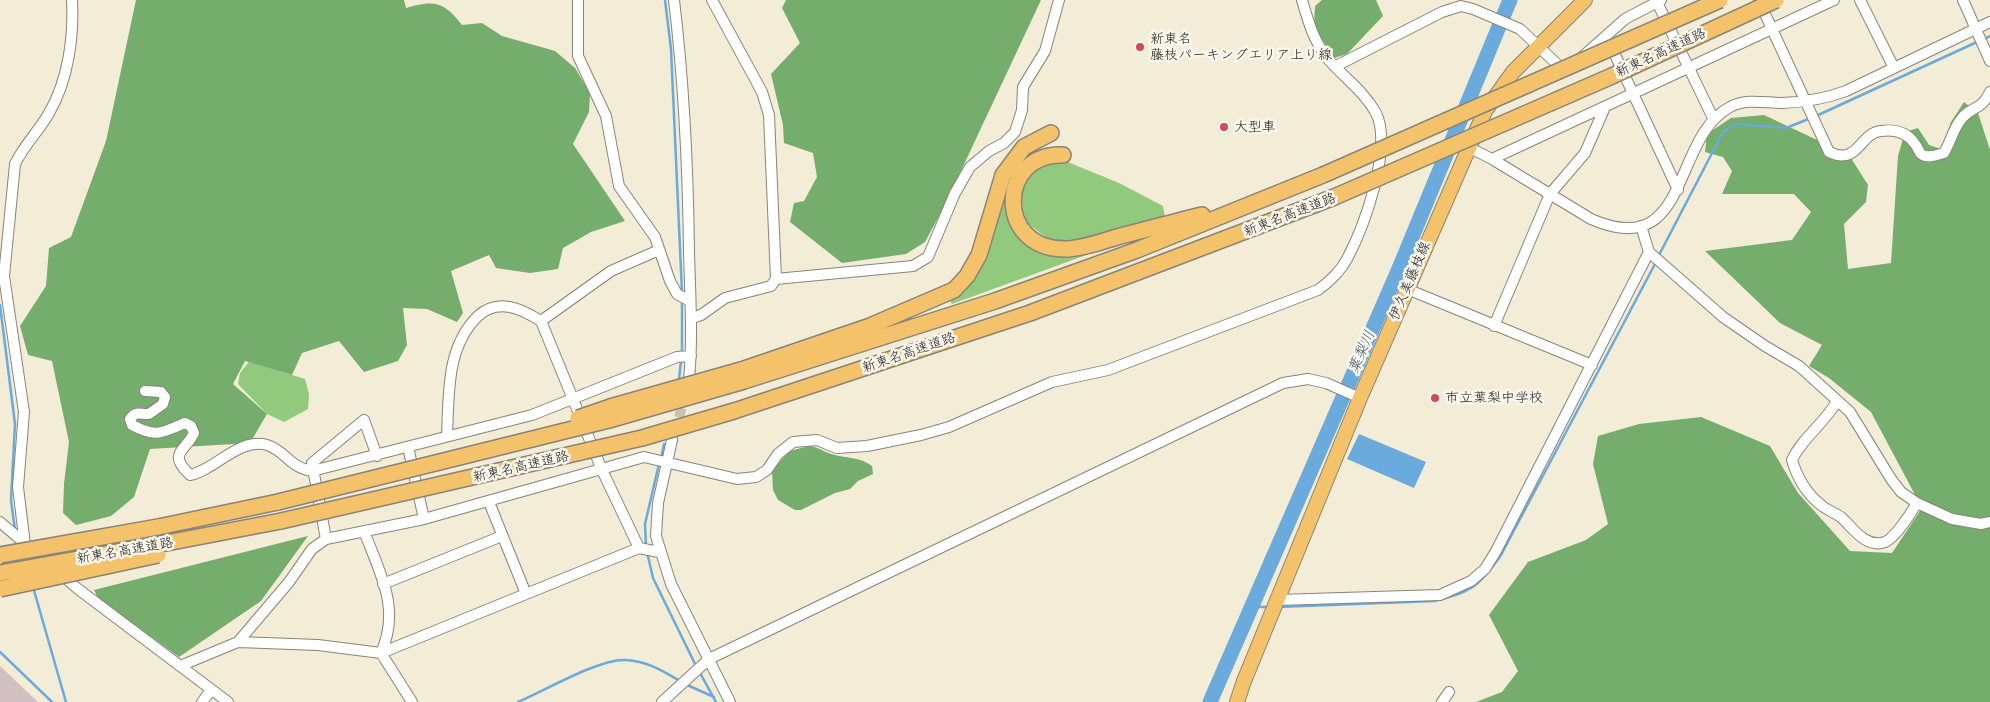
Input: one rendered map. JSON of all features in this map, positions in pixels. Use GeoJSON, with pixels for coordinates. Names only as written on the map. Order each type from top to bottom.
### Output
{"type":"FeatureCollection","features":[{"type":"Feature","properties":{"kind":"highway","name":"新東名高速道路"},"geometry":{"type":"LineString","coordinates":[[0,555],[158,527],[278,502],[497,448],[995,301],[1137,250],[1323,175],[1720,0]]}},
{"type":"Feature","properties":{"kind":"highway","name":"新東名高速道路"},"geometry":{"type":"LineString","coordinates":[[0,573],[157,550],[217,534],[623,443],[734,411],[1030,313],[1332,198],[1594,84],[1776,0]]}},
{"type":"Feature","properties":{"kind":"highway"},"geometry":{"type":"LineString","coordinates":[[742,376],[870,326],[954,290],[967,276],[979,255],[1003,175],[1024,147],[1051,133]]}},
{"type":"Feature","properties":{"kind":"highway"},"geometry":{"type":"LineString","coordinates":[[1063,155],[1050,154],[1029,164],[1015,182],[1014,208],[1019,228],[1031,240],[1045,246],[1065,249],[1090,244],[1256,201]]}},
{"type":"Feature","properties":{"kind":"highway"},"geometry":{"type":"LineString","coordinates":[[0,590],[157,550]]}},
{"type":"Feature","properties":{"kind":"main road","name":"伊久美藤枝線"},"geometry":{"type":"LineString","coordinates":[[1237,702],[1360,398],[1468,147],[1492,100],[1513,72],[1585,0]]}},
{"type":"Feature","properties":{"kind":"street"},"geometry":{"type":"LineString","coordinates":[[25,546],[18,487],[24,412],[2,279],[16,164],[21,152],[50,111],[62,84],[69,53],[72,0]]}},
{"type":"Feature","properties":{"kind":"street"},"geometry":{"type":"LineString","coordinates":[[578,0],[578,56],[606,116],[619,186],[655,237],[658,250],[677,294],[690,301]]}},
{"type":"Feature","properties":{"kind":"street"},"geometry":{"type":"LineString","coordinates":[[674,0],[682,66],[692,318],[689,380]]}},
{"type":"Feature","properties":{"kind":"street"},"geometry":{"type":"LineString","coordinates":[[692,318],[701,315],[725,298],[771,286],[776,279],[769,115],[758,84],[712,0]]}},
{"type":"Feature","properties":{"kind":"street"},"geometry":{"type":"LineString","coordinates":[[776,279],[913,266],[928,257],[955,193],[970,167],[989,151],[1004,143],[1015,132],[1022,110],[1023,87],[1045,51],[1059,0]]}},
{"type":"Feature","properties":{"kind":"street"},"geometry":{"type":"LineString","coordinates":[[238,642],[289,582],[312,549],[326,539],[424,519],[644,458],[745,480],[756,477],[767,470],[778,454],[793,442],[817,440],[837,448],[866,446],[921,435],[948,427],[1052,382],[1108,370],[1318,290],[1328,283],[1347,259],[1371,199],[1379,171],[1381,144],[1380,126],[1376,114],[1353,82],[1328,59],[1310,28],[1302,0]]}},
{"type":"Feature","properties":{"kind":"street"},"geometry":{"type":"LineString","coordinates":[[1759,0],[1829,152],[1837,156],[1848,155],[1861,146],[1872,133],[1879,131],[1899,131],[1914,142],[1921,154],[1928,156],[1944,153],[1949,145],[1952,132],[1964,116],[1984,103],[1990,92]]}},
{"type":"Feature","properties":{"kind":"street"},"geometry":{"type":"LineString","coordinates":[[1492,159],[1688,70],[1834,0]]}},
{"type":"Feature","properties":{"kind":"street"},"geometry":{"type":"LineString","coordinates":[[1860,0],[1894,68]]}},
{"type":"Feature","properties":{"kind":"street"},"geometry":{"type":"LineString","coordinates":[[1963,0],[1990,61]]}},
{"type":"Feature","properties":{"kind":"street"},"geometry":{"type":"LineString","coordinates":[[1336,66],[1462,3],[1520,29],[1559,66],[1568,66],[1585,56],[1606,34],[1625,19],[1658,1],[1688,70],[1713,118]]}},
{"type":"Feature","properties":{"kind":"street"},"geometry":{"type":"LineString","coordinates":[[1468,147],[1492,159],[1590,219],[1607,226],[1626,230],[1641,226],[1657,216],[1678,190],[1695,146],[1713,118],[1731,106],[1752,101],[1806,102],[1824,99],[1846,91],[1990,22]]}},
{"type":"Feature","properties":{"kind":"street"},"geometry":{"type":"LineString","coordinates":[[1606,34],[1678,190]]}},
{"type":"Feature","properties":{"kind":"street"},"geometry":{"type":"LineString","coordinates":[[1494,326],[1550,194],[1585,153],[1605,108]]}},
{"type":"Feature","properties":{"kind":"street"},"geometry":{"type":"LineString","coordinates":[[1641,226],[1649,252],[1723,317],[1765,346],[1799,366],[1850,412],[1901,492],[1917,503],[1952,519],[1981,524],[1990,522]]}},
{"type":"Feature","properties":{"kind":"street"},"geometry":{"type":"LineString","coordinates":[[541,321],[611,271],[658,250]]}},
{"type":"Feature","properties":{"kind":"street"},"geometry":{"type":"LineString","coordinates":[[1277,600],[1440,595],[1472,581],[1485,569],[1649,252]]}},
{"type":"Feature","properties":{"kind":"street"},"geometry":{"type":"LineString","coordinates":[[1407,289],[1494,326],[1592,364]]}},
{"type":"Feature","properties":{"kind":"street"},"geometry":{"type":"LineString","coordinates":[[447,436],[453,357],[466,328],[488,308],[499,305],[528,313],[541,321],[602,470],[640,548]]}},
{"type":"Feature","properties":{"kind":"street"},"geometry":{"type":"LineString","coordinates":[[145,391],[161,392],[165,397],[163,404],[149,414],[138,413],[133,415],[130,419],[132,425],[149,434],[157,434],[185,423],[192,426],[194,433],[180,450],[178,458],[181,467],[190,475],[199,473],[237,450],[260,443],[269,446],[289,459],[298,469],[312,471],[532,415],[677,358],[691,356]]}},
{"type":"Feature","properties":{"kind":"street"},"geometry":{"type":"LineString","coordinates":[[662,702],[689,675],[709,659],[1283,382],[1308,379],[1326,383],[1360,398]]}},
{"type":"Feature","properties":{"kind":"street"},"geometry":{"type":"LineString","coordinates":[[1837,401],[1830,414],[1796,452],[1792,460],[1797,477],[1820,505],[1840,517],[1862,538],[1875,544],[1887,542],[1909,516],[1917,503]]}},
{"type":"Feature","properties":{"kind":"street"},"geometry":{"type":"LineString","coordinates":[[326,539],[312,463],[364,420],[377,456]]}},
{"type":"Feature","properties":{"kind":"street"},"geometry":{"type":"LineString","coordinates":[[672,440],[656,520],[659,552],[671,584],[730,702]]}},
{"type":"Feature","properties":{"kind":"street"},"geometry":{"type":"LineString","coordinates":[[408,447],[424,519]]}},
{"type":"Feature","properties":{"kind":"street"},"geometry":{"type":"LineString","coordinates":[[489,502],[526,594]]}},
{"type":"Feature","properties":{"kind":"street"},"geometry":{"type":"LineString","coordinates":[[0,522],[25,546],[78,590],[228,702]]}},
{"type":"Feature","properties":{"kind":"street"},"geometry":{"type":"LineString","coordinates":[[364,531],[390,602],[388,637],[381,653]]}},
{"type":"Feature","properties":{"kind":"street"},"geometry":{"type":"LineString","coordinates":[[383,584],[502,536]]}},
{"type":"Feature","properties":{"kind":"street"},"geometry":{"type":"LineString","coordinates":[[180,666],[238,642],[318,645],[381,653],[640,548],[659,552]]}},
{"type":"Feature","properties":{"kind":"street"},"geometry":{"type":"LineString","coordinates":[[381,653],[412,702]]}},
{"type":"Feature","properties":{"kind":"street"},"geometry":{"type":"LineString","coordinates":[[202,702],[211,690]]}},
{"type":"Feature","properties":{"kind":"street"},"geometry":{"type":"LineString","coordinates":[[1442,702],[1449,692]]}},
{"type":"Feature","properties":{"kind":"shaded area"},"geometry":{"type":"Polygon","coordinates":[[[0,666],[38,702],[0,702],[0,666]]]}},
{"type":"Feature","properties":{"kind":"green space"},"geometry":{"type":"Polygon","coordinates":[[[136,0],[404,0],[406,8],[424,4],[438,4],[449,11],[462,25],[482,23],[502,36],[555,51],[575,68],[590,93],[589,112],[573,144],[625,221],[591,232],[563,248],[558,269],[530,273],[496,268],[489,255],[451,271],[463,313],[457,322],[427,309],[403,308],[407,345],[398,361],[364,372],[339,341],[302,353],[292,375],[245,361],[233,384],[267,414],[250,443],[150,449],[134,497],[111,516],[76,525],[63,513],[69,442],[52,361],[28,355],[20,326],[46,286],[49,248],[71,237],[106,141],[136,0]]]}},
{"type":"Feature","properties":{"kind":"green space"},"geometry":{"type":"Polygon","coordinates":[[[786,0],[1041,0],[945,205],[925,242],[906,254],[842,263],[790,222],[794,203],[804,201],[817,177],[813,153],[784,143],[783,125],[771,74],[800,43],[782,8],[786,0]]]}},
{"type":"Feature","properties":{"kind":"green space"},"geometry":{"type":"Polygon","coordinates":[[[1322,0],[1376,0],[1383,16],[1347,54],[1334,58],[1314,26],[1315,6],[1322,0]]]}},
{"type":"Feature","properties":{"kind":"green space"},"geometry":{"type":"Polygon","coordinates":[[[1964,102],[1978,113],[1990,150],[1990,702],[1476,702],[1502,692],[1518,671],[1489,615],[1528,562],[1586,540],[1608,524],[1593,464],[1598,436],[1639,424],[1701,417],[1770,446],[1798,493],[1850,551],[1892,553],[1922,508],[1871,412],[1829,378],[1809,366],[1822,345],[1780,323],[1705,251],[1792,240],[1811,212],[1794,194],[1722,194],[1732,171],[1723,157],[1705,152],[1707,134],[1731,118],[1764,115],[1849,155],[1868,185],[1866,202],[1844,224],[1848,269],[1891,263],[1898,156],[1905,132],[1918,128],[1929,145],[1941,149],[1951,122],[1964,102]]]}},
{"type":"Feature","properties":{"kind":"green space"},"geometry":{"type":"Polygon","coordinates":[[[1058,158],[1119,183],[1163,206],[1165,217],[1079,241],[1066,242],[1047,238],[1024,220],[1020,186],[1033,169],[1058,158]]]}},
{"type":"Feature","properties":{"kind":"green space"},"geometry":{"type":"Polygon","coordinates":[[[1005,191],[1010,227],[1024,243],[1051,256],[1088,252],[1089,254],[952,304],[950,300],[1005,191]]]}},
{"type":"Feature","properties":{"kind":"green space"},"geometry":{"type":"Polygon","coordinates":[[[249,362],[305,379],[309,394],[308,409],[284,422],[267,414],[238,384],[240,373],[249,362]]]}},
{"type":"Feature","properties":{"kind":"green space"},"geometry":{"type":"Polygon","coordinates":[[[809,446],[837,456],[857,459],[867,463],[872,466],[873,474],[858,481],[850,489],[835,493],[801,510],[795,510],[778,500],[773,490],[772,470],[790,451],[809,446]]]}},
{"type":"Feature","properties":{"kind":"green space"},"geometry":{"type":"Polygon","coordinates":[[[308,536],[261,601],[179,657],[98,598],[94,590],[308,536]]]}},
{"type":"Feature","properties":{"kind":"water"},"geometry":{"type":"Polygon","coordinates":[[[1359,434],[1426,462],[1414,488],[1347,459],[1359,434]]]}},
{"type":"Feature","properties":{"kind":"waterway"},"geometry":{"type":"LineString","coordinates":[[665,0],[671,49],[682,293]]}},
{"type":"Feature","properties":{"kind":"waterway","name":"葉梨川"},"geometry":{"type":"LineString","coordinates":[[1210,702],[1398,271],[1510,0]]}},
{"type":"Feature","properties":{"kind":"waterway"},"geometry":{"type":"LineString","coordinates":[[1982,40],[1990,36]]}},
{"type":"Feature","properties":{"kind":"waterway"},"geometry":{"type":"LineString","coordinates":[[1816,116],[1977,42]]}},
{"type":"Feature","properties":{"kind":"waterway"},"geometry":{"type":"LineString","coordinates":[[1658,257],[1723,132],[1735,124],[1786,128],[1811,118]]}},
{"type":"Feature","properties":{"kind":"waterway"},"geometry":{"type":"LineString","coordinates":[[1278,607],[1434,601],[1457,595],[1480,581],[1501,555],[1656,262]]}},
{"type":"Feature","properties":{"kind":"waterway"},"geometry":{"type":"LineString","coordinates":[[682,301],[682,353]]}},
{"type":"Feature","properties":{"kind":"waterway"},"geometry":{"type":"LineString","coordinates":[[0,305],[15,424],[11,500],[15,530]]}},
{"type":"Feature","properties":{"kind":"waterway"},"geometry":{"type":"LineString","coordinates":[[679,379],[681,361]]}},
{"type":"Feature","properties":{"kind":"waterway"},"geometry":{"type":"LineString","coordinates":[[661,459],[664,444]]}},
{"type":"Feature","properties":{"kind":"waterway"},"geometry":{"type":"LineString","coordinates":[[646,547],[645,524],[659,464]]}},
{"type":"Feature","properties":{"kind":"waterway"},"geometry":{"type":"LineString","coordinates":[[647,552],[653,578],[696,666]]}},
{"type":"Feature","properties":{"kind":"waterway"},"geometry":{"type":"LineString","coordinates":[[33,587],[66,702]]}},
{"type":"Feature","properties":{"kind":"waterway"},"geometry":{"type":"LineString","coordinates":[[1252,607],[1268,607]]}},
{"type":"Feature","properties":{"kind":"waterway"},"geometry":{"type":"LineString","coordinates":[[0,652],[52,702]]}},
{"type":"Feature","properties":{"kind":"waterway"},"geometry":{"type":"LineString","coordinates":[[518,702],[572,676],[615,661],[626,660],[648,664],[680,681]]}},
{"type":"Feature","properties":{"kind":"waterway"},"geometry":{"type":"LineString","coordinates":[[699,671],[716,702]]}},
{"type":"Feature","properties":{"kind":"waterway"},"geometry":{"type":"LineString","coordinates":[[685,684],[714,697]]}},
{"type":"Feature","properties":{"kind":"tunnel"},"geometry":{"type":"LineString","coordinates":[[675,432],[685,395]]}},
{"type":"Feature","properties":{"kind":"place","name":"新東名 藤枝パーキングエリア上り線"},"geometry":{"type":"Point","coordinates":[1140,47]}},
{"type":"Feature","properties":{"kind":"place","name":"大型車"},"geometry":{"type":"Point","coordinates":[1224,127]}},
{"type":"Feature","properties":{"kind":"place","name":"市立葉梨中学校"},"geometry":{"type":"Point","coordinates":[1435,398]}}]}
